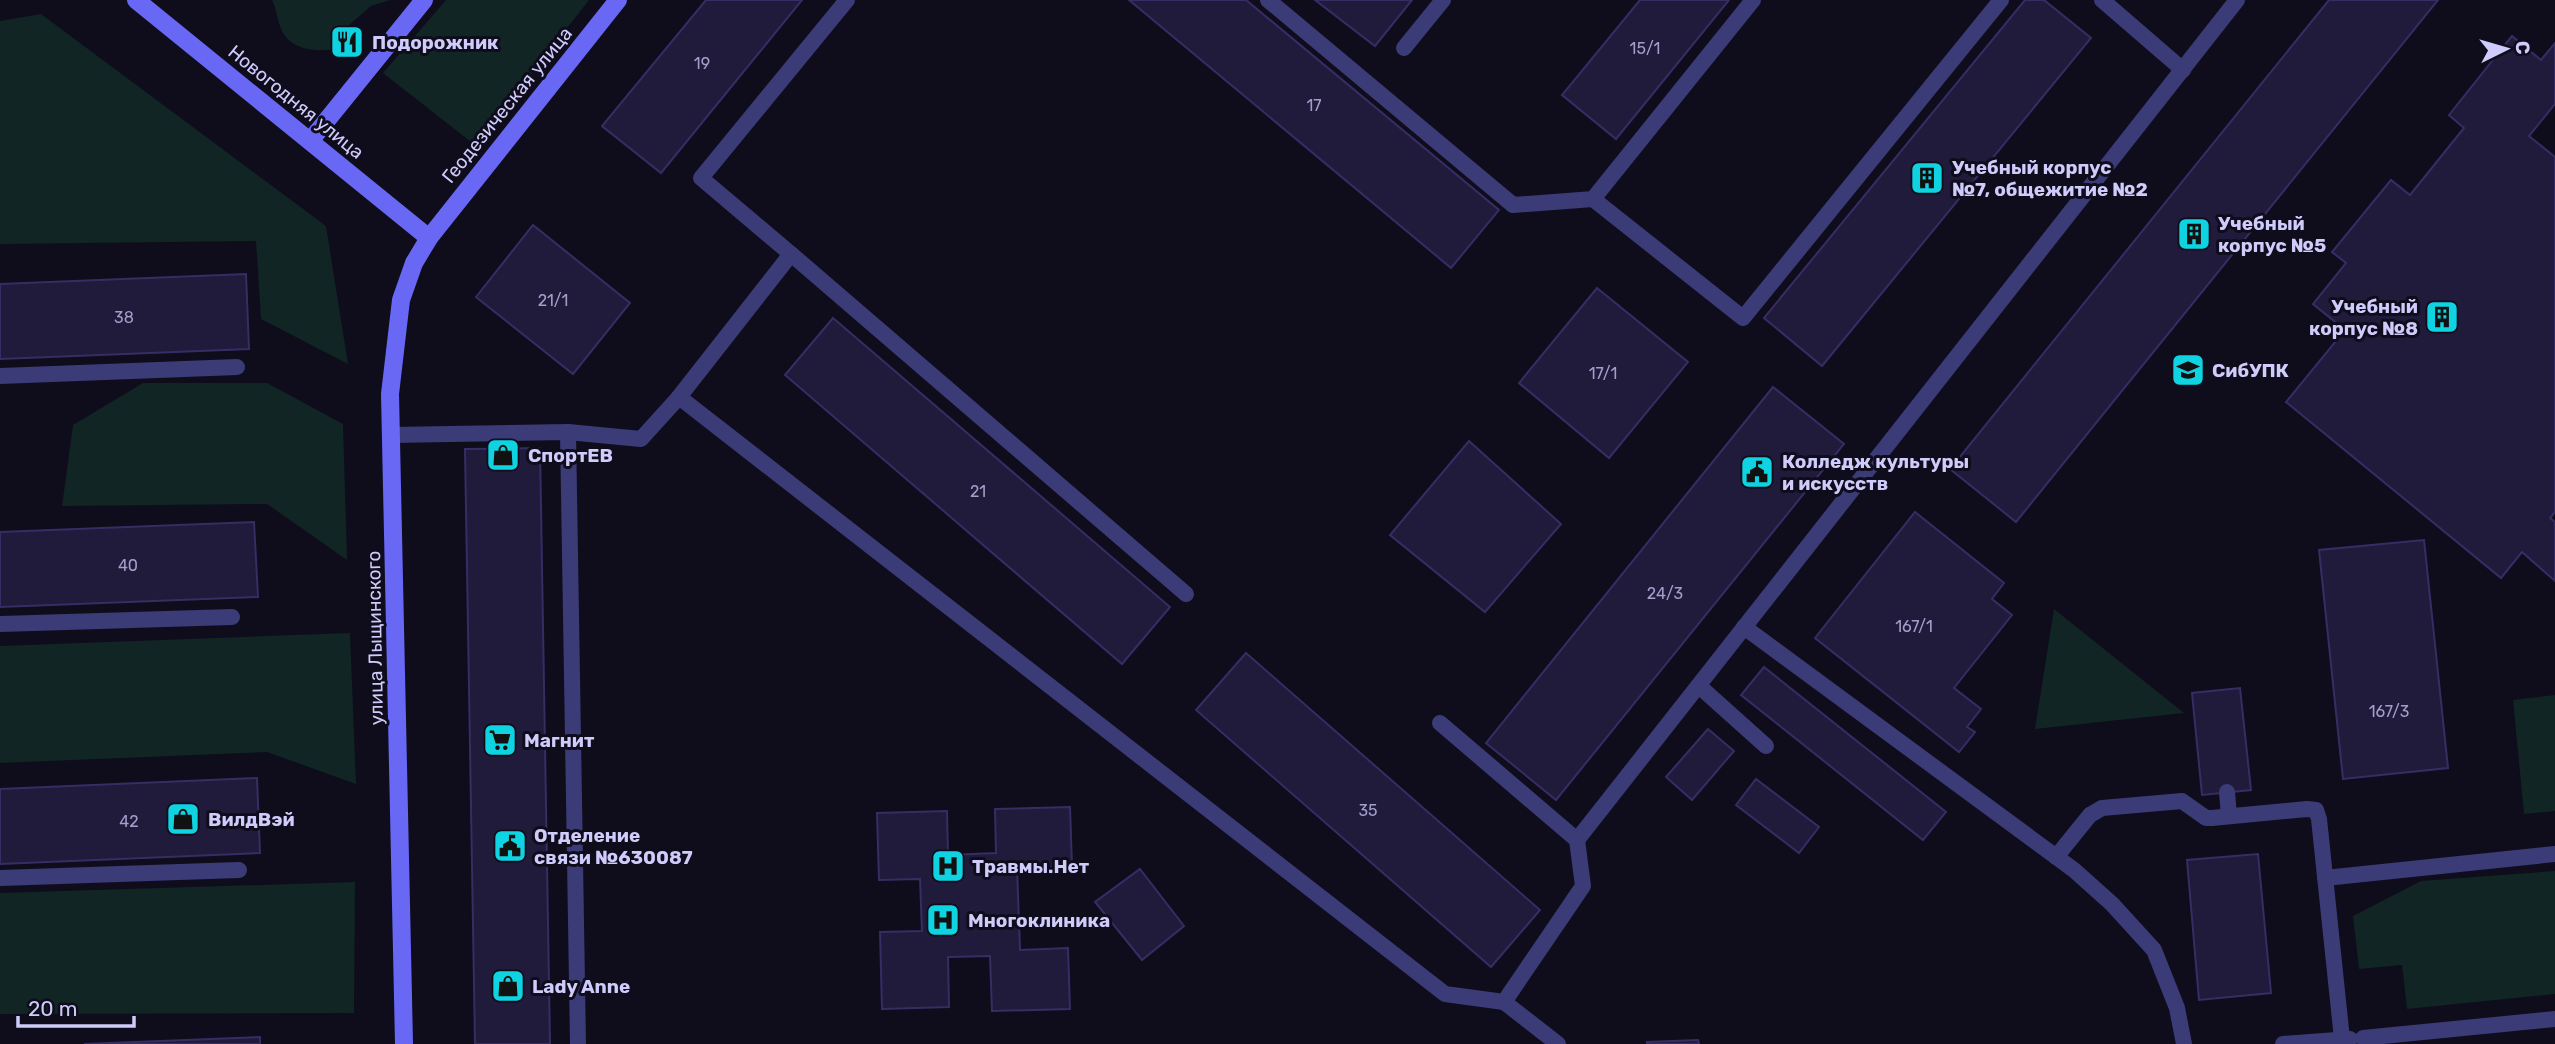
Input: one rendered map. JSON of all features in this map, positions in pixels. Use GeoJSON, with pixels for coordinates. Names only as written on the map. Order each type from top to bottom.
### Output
{"type":"FeatureCollection","features":[{"type":"Feature","properties":{"kind":"street","name":"Новогодняя улица"},"geometry":{"type":"LineString","coordinates":[[136,0],[429,238]]}},
{"type":"Feature","properties":{"kind":"street"},"geometry":{"type":"LineString","coordinates":[[310,141],[424,0]]}},
{"type":"Feature","properties":{"kind":"street","name":"Геодезическая улица"},"geometry":{"type":"LineString","coordinates":[[429,238],[618,0]]}},
{"type":"Feature","properties":{"kind":"street","name":"улица Лыщинского"},"geometry":{"type":"LineString","coordinates":[[404,1044],[390,394],[401,300],[414,263],[429,238]]}},
{"type":"Feature","properties":{"kind":"lane"},"geometry":{"type":"LineString","coordinates":[[847,0],[701,178],[1186,594]]}},
{"type":"Feature","properties":{"kind":"lane"},"geometry":{"type":"LineString","coordinates":[[1268,0],[1513,205],[1593,199],[1742,318],[2001,0]]}},
{"type":"Feature","properties":{"kind":"lane"},"geometry":{"type":"LineString","coordinates":[[1404,48],[1443,0]]}},
{"type":"Feature","properties":{"kind":"lane"},"geometry":{"type":"LineString","coordinates":[[1593,199],[1753,0]]}},
{"type":"Feature","properties":{"kind":"lane"},"geometry":{"type":"LineString","coordinates":[[2102,0],[2183,69]]}},
{"type":"Feature","properties":{"kind":"lane"},"geometry":{"type":"LineString","coordinates":[[1577,840],[2237,0]]}},
{"type":"Feature","properties":{"kind":"lane"},"geometry":{"type":"LineString","coordinates":[[391,435],[568,432],[641,439],[679,397],[791,254]]}},
{"type":"Feature","properties":{"kind":"lane"},"geometry":{"type":"LineString","coordinates":[[0,376],[237,367]]}},
{"type":"Feature","properties":{"kind":"lane"},"geometry":{"type":"LineString","coordinates":[[679,397],[1445,994],[1504,1002],[1558,1044]]}},
{"type":"Feature","properties":{"kind":"lane"},"geometry":{"type":"LineString","coordinates":[[568,432],[578,1044]]}},
{"type":"Feature","properties":{"kind":"lane"},"geometry":{"type":"LineString","coordinates":[[0,624],[232,617]]}},
{"type":"Feature","properties":{"kind":"lane"},"geometry":{"type":"LineString","coordinates":[[1744,627],[2056,857],[2112,904],[2154,950],[2177,1008],[2184,1044]]}},
{"type":"Feature","properties":{"kind":"lane"},"geometry":{"type":"LineString","coordinates":[[1699,686],[1766,746]]}},
{"type":"Feature","properties":{"kind":"lane"},"geometry":{"type":"LineString","coordinates":[[1440,723],[1577,840],[1583,886],[1504,1002]]}},
{"type":"Feature","properties":{"kind":"lane"},"geometry":{"type":"LineString","coordinates":[[2227,792],[2229,817]]}},
{"type":"Feature","properties":{"kind":"lane"},"geometry":{"type":"LineString","coordinates":[[2056,857],[2090,815],[2102,808],[2182,801],[2206,818],[2307,808],[2316,810],[2342,1039]]}},
{"type":"Feature","properties":{"kind":"lane"},"geometry":{"type":"LineString","coordinates":[[2325,878],[2555,854]]}},
{"type":"Feature","properties":{"kind":"lane"},"geometry":{"type":"LineString","coordinates":[[0,878],[239,870]]}},
{"type":"Feature","properties":{"kind":"lane"},"geometry":{"type":"LineString","coordinates":[[2283,1044],[2342,1039],[2363,1041],[2555,1019]]}},
{"type":"Feature","properties":{"kind":"green space"},"geometry":{"type":"Polygon","coordinates":[[[272,0],[390,0],[371,6],[341,32],[336,49],[312,50],[289,41],[280,26],[272,0]]]}},
{"type":"Feature","properties":{"kind":"green space"},"geometry":{"type":"Polygon","coordinates":[[[446,0],[589,0],[524,83],[471,142],[383,73],[446,0]]]}},
{"type":"Feature","properties":{"kind":"green space"},"geometry":{"type":"Polygon","coordinates":[[[41,14],[326,226],[348,364],[261,319],[256,241],[0,244],[0,21],[41,14]]]}},
{"type":"Feature","properties":{"kind":"green space"},"geometry":{"type":"Polygon","coordinates":[[[143,383],[267,383],[343,424],[347,560],[267,504],[62,506],[73,425],[143,383]]]}},
{"type":"Feature","properties":{"kind":"green space"},"geometry":{"type":"Polygon","coordinates":[[[2054,609],[2184,713],[2035,729],[2054,609]]]}},
{"type":"Feature","properties":{"kind":"green space"},"geometry":{"type":"Polygon","coordinates":[[[350,633],[356,784],[267,752],[0,763],[0,646],[350,633]]]}},
{"type":"Feature","properties":{"kind":"green space"},"geometry":{"type":"Polygon","coordinates":[[[2555,695],[2555,811],[2524,814],[2513,700],[2555,695]]]}},
{"type":"Feature","properties":{"kind":"green space"},"geometry":{"type":"Polygon","coordinates":[[[2555,871],[2555,994],[2407,1009],[2402,965],[2359,969],[2353,916],[2421,881],[2555,871]]]}},
{"type":"Feature","properties":{"kind":"green space"},"geometry":{"type":"Polygon","coordinates":[[[355,882],[354,1013],[0,1014],[0,893],[355,882]]]}},
{"type":"Feature","properties":{"kind":"building"},"geometry":{"type":"Polygon","coordinates":[[[706,0],[802,0],[661,173],[602,126],[706,0]]]}},
{"type":"Feature","properties":{"kind":"building"},"geometry":{"type":"Polygon","coordinates":[[[1129,0],[1246,0],[1499,210],[1451,268],[1129,0]]]}},
{"type":"Feature","properties":{"kind":"building"},"geometry":{"type":"Polygon","coordinates":[[[1315,0],[1412,0],[1375,46],[1315,0]]]}},
{"type":"Feature","properties":{"kind":"building"},"geometry":{"type":"Polygon","coordinates":[[[1640,0],[1729,0],[1616,139],[1562,95],[1640,0]]]}},
{"type":"Feature","properties":{"kind":"building","name":"Учебный корпус №7, общежитие №2"},"geometry":{"type":"Polygon","coordinates":[[[2025,0],[2044,0],[2091,38],[1822,366],[1764,318],[2025,0]]]}},
{"type":"Feature","properties":{"kind":"building","name":"Учебный корпус №5"},"geometry":{"type":"Polygon","coordinates":[[[2329,0],[2438,0],[2016,522],[1950,469],[2329,0]]]}},
{"type":"Feature","properties":{"kind":"building","name":"Учебный корпус №8"},"geometry":{"type":"Polygon","coordinates":[[[2512,36],[2541,60],[2555,43],[2555,104],[2529,136],[2555,157],[2555,512],[2550,518],[2555,522],[2555,581],[2522,552],[2501,578],[2286,402],[2345,330],[2313,304],[2346,263],[2332,252],[2391,180],[2410,195],[2464,128],[2449,115],[2512,36]]]}},
{"type":"Feature","properties":{"kind":"building"},"geometry":{"type":"Polygon","coordinates":[[[533,225],[630,303],[573,374],[476,297],[533,225]]]}},
{"type":"Feature","properties":{"kind":"building"},"geometry":{"type":"Polygon","coordinates":[[[246,274],[249,349],[0,359],[0,284],[246,274]]]}},
{"type":"Feature","properties":{"kind":"building"},"geometry":{"type":"Polygon","coordinates":[[[1597,288],[1688,362],[1609,458],[1519,383],[1597,288]]]}},
{"type":"Feature","properties":{"kind":"building"},"geometry":{"type":"Polygon","coordinates":[[[833,318],[1170,607],[1122,664],[785,375],[833,318]]]}},
{"type":"Feature","properties":{"kind":"building"},"geometry":{"type":"Polygon","coordinates":[[[1773,387],[1844,444],[1556,800],[1486,743],[1773,387]]]}},
{"type":"Feature","properties":{"kind":"building"},"geometry":{"type":"Polygon","coordinates":[[[1469,441],[1561,524],[1485,612],[1390,535],[1469,441]]]}},
{"type":"Feature","properties":{"kind":"building"},"geometry":{"type":"Polygon","coordinates":[[[540,448],[550,1044],[475,1044],[465,449],[540,448]]]}},
{"type":"Feature","properties":{"kind":"building"},"geometry":{"type":"Polygon","coordinates":[[[1915,512],[2004,583],[1992,599],[2012,615],[1954,688],[1981,709],[1967,727],[1975,732],[1959,752],[1815,638],[1915,512]]]}},
{"type":"Feature","properties":{"kind":"building"},"geometry":{"type":"Polygon","coordinates":[[[254,522],[258,597],[0,607],[0,532],[254,522]]]}},
{"type":"Feature","properties":{"kind":"building"},"geometry":{"type":"Polygon","coordinates":[[[2424,540],[2448,768],[2343,779],[2319,550],[2424,540]]]}},
{"type":"Feature","properties":{"kind":"building"},"geometry":{"type":"Polygon","coordinates":[[[1246,653],[1540,910],[1491,967],[1196,710],[1246,653]]]}},
{"type":"Feature","properties":{"kind":"building"},"geometry":{"type":"Polygon","coordinates":[[[1764,667],[1946,812],[1923,840],[1741,695],[1764,667]]]}},
{"type":"Feature","properties":{"kind":"building"},"geometry":{"type":"Polygon","coordinates":[[[2240,688],[2251,790],[2202,795],[2192,693],[2240,688]]]}},
{"type":"Feature","properties":{"kind":"building"},"geometry":{"type":"Polygon","coordinates":[[[1708,729],[1734,751],[1692,800],[1666,777],[1708,729]]]}},
{"type":"Feature","properties":{"kind":"building"},"geometry":{"type":"Polygon","coordinates":[[[257,778],[260,853],[0,864],[0,789],[257,778]]]}},
{"type":"Feature","properties":{"kind":"building"},"geometry":{"type":"Polygon","coordinates":[[[1756,779],[1819,827],[1799,853],[1736,805],[1756,779]]]}},
{"type":"Feature","properties":{"kind":"building"},"geometry":{"type":"Polygon","coordinates":[[[1070,807],[1072,866],[1017,868],[1020,950],[1068,948],[1070,1009],[992,1011],[990,956],[948,957],[949,1007],[882,1009],[880,932],[922,931],[920,879],[879,880],[877,813],[947,811],[948,855],[996,853],[995,809],[1070,807]]]}},
{"type":"Feature","properties":{"kind":"building"},"geometry":{"type":"Polygon","coordinates":[[[2258,854],[2271,993],[2199,1000],[2187,860],[2258,854]]]}},
{"type":"Feature","properties":{"kind":"building"},"geometry":{"type":"Polygon","coordinates":[[[1140,869],[1184,926],[1142,960],[1095,902],[1140,869]]]}},
{"type":"Feature","properties":{"kind":"building"},"geometry":{"type":"Polygon","coordinates":[[[260,1037],[260,1044],[84,1044],[260,1037]]]}},
{"type":"Feature","properties":{"kind":"building"},"geometry":{"type":"Polygon","coordinates":[[[1698,1040],[1699,1044],[1647,1044],[1647,1042],[1698,1040]]]}},
{"type":"Feature","properties":{"kind":"place","name":"Подорожник"},"geometry":{"type":"Point","coordinates":[347,42]}},
{"type":"Feature","properties":{"kind":"place","name":"Учебный корпус №7, общежитие №2"},"geometry":{"type":"Point","coordinates":[1927,178]}},
{"type":"Feature","properties":{"kind":"place","name":"Учебный корпус №5"},"geometry":{"type":"Point","coordinates":[2194,234]}},
{"type":"Feature","properties":{"kind":"place","name":"Учебный корпус №8"},"geometry":{"type":"Point","coordinates":[2442,317]}},
{"type":"Feature","properties":{"kind":"place","name":"СибУПК"},"geometry":{"type":"Point","coordinates":[2188,370]}},
{"type":"Feature","properties":{"kind":"place","name":"СпортЕВ"},"geometry":{"type":"Point","coordinates":[503,455]}},
{"type":"Feature","properties":{"kind":"place","name":"Колледж культуры и искусств"},"geometry":{"type":"Point","coordinates":[1757,472]}},
{"type":"Feature","properties":{"kind":"place","name":"Магнит"},"geometry":{"type":"Point","coordinates":[500,740]}},
{"type":"Feature","properties":{"kind":"place","name":"ВилдВэй"},"geometry":{"type":"Point","coordinates":[183,819]}},
{"type":"Feature","properties":{"kind":"place","name":"Отделение связи №630087"},"geometry":{"type":"Point","coordinates":[510,846]}},
{"type":"Feature","properties":{"kind":"place","name":"Травмы.Нет"},"geometry":{"type":"Point","coordinates":[948,866]}},
{"type":"Feature","properties":{"kind":"place","name":"Многоклиника"},"geometry":{"type":"Point","coordinates":[943,920]}},
{"type":"Feature","properties":{"kind":"place","name":"Lady Anne"},"geometry":{"type":"Point","coordinates":[508,986]}}]}
